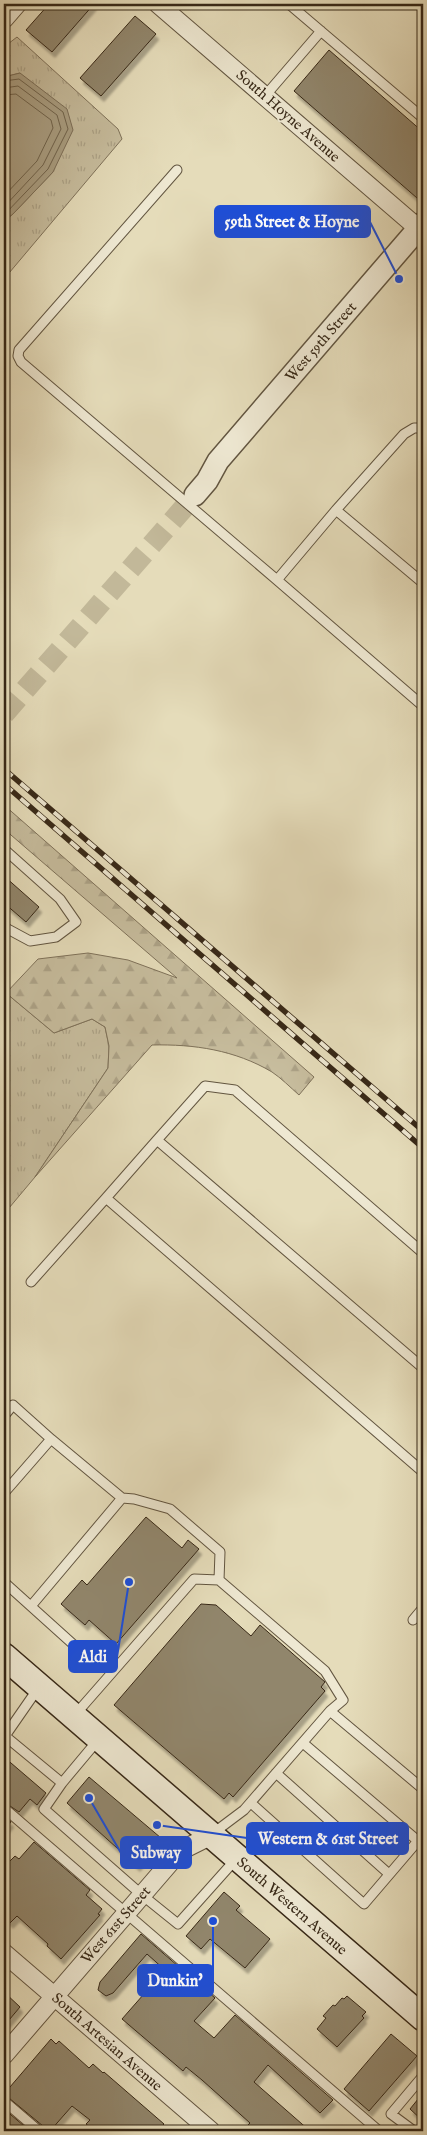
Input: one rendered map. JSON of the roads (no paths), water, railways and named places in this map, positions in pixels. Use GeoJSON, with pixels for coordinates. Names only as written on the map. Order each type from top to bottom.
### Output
{"type":"FeatureCollection","features":[{"type":"Feature","properties":{"kind":"main road","name":"South Western Avenue"},"geometry":{"type":"LineString","coordinates":[[4,1656],[210,1836],[423,2018]]}},
{"type":"Feature","properties":{"kind":"street"},"geometry":{"type":"LineString","coordinates":[[4,19],[17,4]]}},
{"type":"Feature","properties":{"kind":"street","name":"South Hoyne Avenue"},"geometry":{"type":"LineString","coordinates":[[158,4],[422,228]]}},
{"type":"Feature","properties":{"kind":"street","name":"West 59th Street"},"geometry":{"type":"LineString","coordinates":[[191,492],[207,481],[218,461],[422,228]]}},
{"type":"Feature","properties":{"kind":"street","name":"West 61st Street"},"geometry":{"type":"LineString","coordinates":[[4,2055],[180,1851],[210,1836]]}},
{"type":"Feature","properties":{"kind":"street","name":"South Artesian Avenue"},"geometry":{"type":"LineString","coordinates":[[4,1953],[211,2131]]}},
{"type":"Feature","properties":{"kind":"lane"},"geometry":{"type":"LineString","coordinates":[[288,4],[423,118]]}},
{"type":"Feature","properties":{"kind":"lane"},"geometry":{"type":"LineString","coordinates":[[265,96],[321,31]]}},
{"type":"Feature","properties":{"kind":"lane"},"geometry":{"type":"LineString","coordinates":[[177,170],[20,350],[18,356],[21,362],[423,706]]}},
{"type":"Feature","properties":{"kind":"lane"},"geometry":{"type":"LineString","coordinates":[[277,580],[404,434],[414,428],[423,428]]}},
{"type":"Feature","properties":{"kind":"lane"},"geometry":{"type":"LineString","coordinates":[[336,510],[423,583]]}},
{"type":"Feature","properties":{"kind":"lane"},"geometry":{"type":"LineString","coordinates":[[4,849],[60,899],[76,922],[56,937],[30,941],[4,928]]}},
{"type":"Feature","properties":{"kind":"lane"},"geometry":{"type":"LineString","coordinates":[[31,1282],[205,1086],[235,1090],[423,1253]]}},
{"type":"Feature","properties":{"kind":"lane"},"geometry":{"type":"LineString","coordinates":[[157,1140],[423,1368]]}},
{"type":"Feature","properties":{"kind":"lane"},"geometry":{"type":"LineString","coordinates":[[106,1198],[423,1472]]}},
{"type":"Feature","properties":{"kind":"lane"},"geometry":{"type":"LineString","coordinates":[[4,1416],[13,1405],[50,1439],[122,1498],[134,1498],[170,1509],[220,1552],[219,1580],[194,1579],[74,1717]]}},
{"type":"Feature","properties":{"kind":"lane"},"geometry":{"type":"LineString","coordinates":[[4,1493],[50,1439]]}},
{"type":"Feature","properties":{"kind":"lane"},"geometry":{"type":"LineString","coordinates":[[31,1606],[122,1498]]}},
{"type":"Feature","properties":{"kind":"lane","name":"West 61st Street"},"geometry":{"type":"LineString","coordinates":[[210,1836],[251,1802],[330,1711],[344,1700],[325,1671],[219,1580]]}},
{"type":"Feature","properties":{"kind":"lane"},"geometry":{"type":"LineString","coordinates":[[4,1582],[85,1656]]}},
{"type":"Feature","properties":{"kind":"lane"},"geometry":{"type":"LineString","coordinates":[[413,1620],[423,1608]]}},
{"type":"Feature","properties":{"kind":"lane"},"geometry":{"type":"LineString","coordinates":[[40,1687],[5,1736],[62,1783]]}},
{"type":"Feature","properties":{"kind":"lane"},"geometry":{"type":"LineString","coordinates":[[330,1711],[423,1789]]}},
{"type":"Feature","properties":{"kind":"lane"},"geometry":{"type":"LineString","coordinates":[[99,1739],[62,1783],[44,1809],[142,1895],[178,1924],[236,1858]]}},
{"type":"Feature","properties":{"kind":"lane"},"geometry":{"type":"LineString","coordinates":[[251,1802],[364,1904],[421,1838],[303,1743]]}},
{"type":"Feature","properties":{"kind":"lane"},"geometry":{"type":"LineString","coordinates":[[276,1773],[389,1874]]}},
{"type":"Feature","properties":{"kind":"lane"},"geometry":{"type":"LineString","coordinates":[[4,1808],[379,2131]]}},
{"type":"Feature","properties":{"kind":"lane"},"geometry":{"type":"LineString","coordinates":[[414,2131],[391,2114],[423,2076]]}},
{"type":"Feature","properties":{"kind":"lane"},"geometry":{"type":"LineString","coordinates":[[4,2101],[39,2131]]}},
{"type":"Feature","properties":{"kind":"water"},"geometry":{"type":"Polygon","coordinates":[[[20,73],[67,109],[73,130],[53,172],[4,221],[4,77],[20,73]]]}},
{"type":"Feature","properties":{"kind":"tunnel"},"geometry":{"type":"LineString","coordinates":[[4,714],[195,495]]}},
{"type":"Feature","properties":{"kind":"railway"},"geometry":{"type":"LineString","coordinates":[[4,769],[423,1131]]}},
{"type":"Feature","properties":{"kind":"railway"},"geometry":{"type":"LineString","coordinates":[[4,784],[423,1148]]}},
{"type":"Feature","properties":{"kind":"place","name":"59th Street & Hoyne"},"geometry":{"type":"Point","coordinates":[399,279]}},
{"type":"Feature","properties":{"kind":"place","name":"Aldi"},"geometry":{"type":"Point","coordinates":[129,1582]}},
{"type":"Feature","properties":{"kind":"place","name":"Subway"},"geometry":{"type":"Point","coordinates":[89,1798]}},
{"type":"Feature","properties":{"kind":"place","name":"Western & 61st Street"},"geometry":{"type":"Point","coordinates":[157,1825]}},
{"type":"Feature","properties":{"kind":"place","name":"Dunkin'"},"geometry":{"type":"Point","coordinates":[213,1921]}}]}
